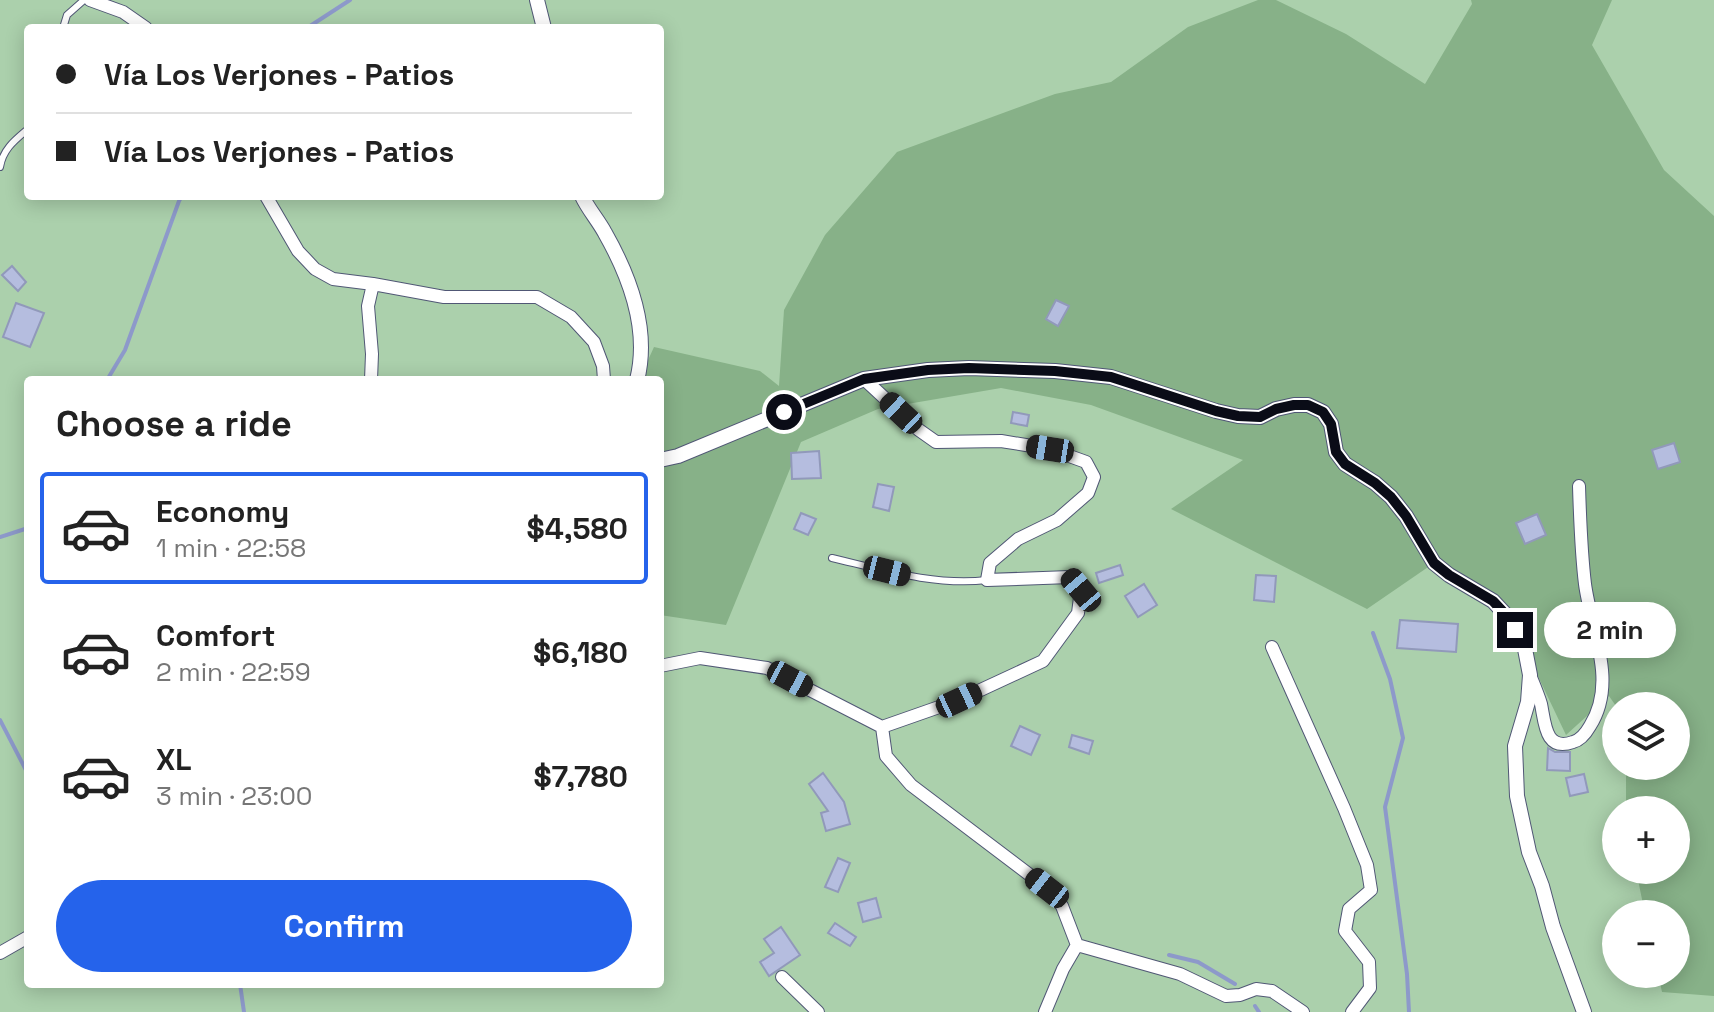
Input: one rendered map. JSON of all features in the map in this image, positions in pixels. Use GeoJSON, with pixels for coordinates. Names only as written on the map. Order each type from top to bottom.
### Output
{"type":"FeatureCollection","features":[{"type":"Feature","properties":{"kind":"street"},"geometry":{"type":"LineString","coordinates":[[87,0],[123,12],[140,24]]}},
{"type":"Feature","properties":{"kind":"street"},"geometry":{"type":"LineString","coordinates":[[537,0],[543,24]]}},
{"type":"Feature","properties":{"kind":"street"},"geometry":{"type":"LineString","coordinates":[[268,200],[298,251],[315,269],[333,279],[444,297],[537,297],[571,317],[594,342],[604,376]]}},
{"type":"Feature","properties":{"kind":"street"},"geometry":{"type":"LineString","coordinates":[[584,200],[605,233],[634,295],[641,348],[638,376]]}},
{"type":"Feature","properties":{"kind":"street"},"geometry":{"type":"LineString","coordinates":[[371,376],[368,306],[373,284]]}},
{"type":"Feature","properties":{"kind":"street"},"geometry":{"type":"LineString","coordinates":[[664,459],[864,379],[928,370],[1055,371],[1111,377],[1238,416],[1260,417],[1276,409],[1308,405],[1323,412],[1331,424],[1336,452],[1345,464],[1391,497],[1434,563],[1493,601],[1507,616],[1525,649],[1546,729],[1551,740],[1560,744],[1571,744],[1581,739],[1599,711],[1602,693],[1603,671],[1585,587],[1579,486]]}},
{"type":"Feature","properties":{"kind":"street"},"geometry":{"type":"LineString","coordinates":[[664,665],[700,658],[767,668],[882,727],[959,700],[1043,661],[1078,613],[1081,590],[1070,577],[987,580],[990,563],[1018,539],[1057,520],[1088,493],[1094,477],[1086,462],[1050,449],[1001,441],[936,442],[864,379]]}},
{"type":"Feature","properties":{"kind":"street"},"geometry":{"type":"LineString","coordinates":[[1272,647],[1367,865],[1371,890],[1349,909],[1345,931],[1369,962],[1370,988],[1352,1012]]}},
{"type":"Feature","properties":{"kind":"street"},"geometry":{"type":"LineString","coordinates":[[1530,675],[1528,702],[1515,746],[1517,796],[1529,852],[1584,1012]]}},
{"type":"Feature","properties":{"kind":"street"},"geometry":{"type":"LineString","coordinates":[[882,727],[886,756],[911,785],[1047,888],[1062,906],[1077,945]]}},
{"type":"Feature","properties":{"kind":"street"},"geometry":{"type":"LineString","coordinates":[[0,953],[24,939]]}},
{"type":"Feature","properties":{"kind":"street"},"geometry":{"type":"LineString","coordinates":[[1045,1012],[1077,945]]}},
{"type":"Feature","properties":{"kind":"street"},"geometry":{"type":"LineString","coordinates":[[1077,945],[1180,974],[1226,996],[1256,989],[1272,991],[1303,1012]]}},
{"type":"Feature","properties":{"kind":"street"},"geometry":{"type":"LineString","coordinates":[[782,977],[818,1012]]}},
{"type":"Feature","properties":{"kind":"lane"},"geometry":{"type":"LineString","coordinates":[[64,24],[67,15],[87,0]]}},
{"type":"Feature","properties":{"kind":"lane"},"geometry":{"type":"LineString","coordinates":[[0,167],[9,144],[24,132]]}},
{"type":"Feature","properties":{"kind":"lane"},"geometry":{"type":"LineString","coordinates":[[832,558],[914,577],[965,583],[987,580]]}},
{"type":"Feature","properties":{"kind":"green space"},"geometry":{"type":"Polygon","coordinates":[[[0,0],[1714,0],[1714,1012],[0,1012],[0,0]]]}},
{"type":"Feature","properties":{"kind":"green space"},"geometry":{"type":"Polygon","coordinates":[[[1258,0],[1276,0],[1346,34],[1425,84],[1472,4],[1471,0],[1612,0],[1592,45],[1664,170],[1714,216],[1714,996],[1662,992],[1661,988],[1690,988],[1690,900],[1642,900],[1639,884],[1690,884],[1690,796],[1626,796],[1626,780],[1690,780],[1690,692],[1602,692],[1602,702],[1566,735],[1507,616],[1434,563],[1367,609],[1171,509],[1243,460],[1091,405],[1001,388],[878,409],[801,442],[726,625],[664,616],[664,376],[641,376],[654,347],[760,371],[779,386],[784,310],[825,235],[897,152],[1055,94],[1111,82],[1188,27],[1258,0]]]}},
{"type":"Feature","properties":{"kind":"building"},"geometry":{"type":"Polygon","coordinates":[[[12,266],[26,282],[18,291],[2,275],[12,266]]]}},
{"type":"Feature","properties":{"kind":"building"},"geometry":{"type":"Polygon","coordinates":[[[1056,300],[1069,306],[1058,326],[1046,319],[1056,300]]]}},
{"type":"Feature","properties":{"kind":"building"},"geometry":{"type":"Polygon","coordinates":[[[16,303],[44,313],[30,347],[3,337],[16,303]]]}},
{"type":"Feature","properties":{"kind":"building"},"geometry":{"type":"Polygon","coordinates":[[[1013,412],[1029,415],[1027,426],[1011,423],[1013,412]]]}},
{"type":"Feature","properties":{"kind":"building"},"geometry":{"type":"Polygon","coordinates":[[[1674,443],[1680,462],[1658,469],[1652,450],[1674,443]]]}},
{"type":"Feature","properties":{"kind":"building"},"geometry":{"type":"Polygon","coordinates":[[[819,451],[821,478],[792,479],[791,453],[819,451]]]}},
{"type":"Feature","properties":{"kind":"building"},"geometry":{"type":"Polygon","coordinates":[[[878,484],[894,487],[889,511],[873,507],[878,484]]]}},
{"type":"Feature","properties":{"kind":"building"},"geometry":{"type":"Polygon","coordinates":[[[801,513],[816,519],[808,535],[794,529],[801,513]]]}},
{"type":"Feature","properties":{"kind":"building"},"geometry":{"type":"Polygon","coordinates":[[[1537,514],[1546,535],[1525,544],[1516,523],[1537,514]]]}},
{"type":"Feature","properties":{"kind":"building"},"geometry":{"type":"Polygon","coordinates":[[[1120,565],[1123,575],[1099,583],[1096,573],[1120,565]]]}},
{"type":"Feature","properties":{"kind":"building"},"geometry":{"type":"Polygon","coordinates":[[[1256,575],[1276,576],[1274,602],[1254,600],[1256,575]]]}},
{"type":"Feature","properties":{"kind":"building"},"geometry":{"type":"Polygon","coordinates":[[[1144,584],[1157,605],[1138,617],[1125,596],[1144,584]]]}},
{"type":"Feature","properties":{"kind":"building"},"geometry":{"type":"Polygon","coordinates":[[[1400,620],[1458,624],[1456,652],[1397,648],[1400,620]]]}},
{"type":"Feature","properties":{"kind":"building"},"geometry":{"type":"Polygon","coordinates":[[[1020,726],[1040,735],[1031,755],[1011,746],[1020,726]]]}},
{"type":"Feature","properties":{"kind":"building"},"geometry":{"type":"Polygon","coordinates":[[[1072,735],[1093,741],[1089,754],[1069,747],[1072,735]]]}},
{"type":"Feature","properties":{"kind":"building"},"geometry":{"type":"Polygon","coordinates":[[[1548,748],[1555,752],[1570,752],[1570,771],[1547,770],[1548,748]]]}},
{"type":"Feature","properties":{"kind":"building"},"geometry":{"type":"Polygon","coordinates":[[[823,773],[844,802],[850,824],[826,831],[821,813],[828,811],[809,784],[823,773]]]}},
{"type":"Feature","properties":{"kind":"building"},"geometry":{"type":"Polygon","coordinates":[[[1584,774],[1588,792],[1570,796],[1566,778],[1584,774]]]}},
{"type":"Feature","properties":{"kind":"building"},"geometry":{"type":"Polygon","coordinates":[[[838,858],[850,863],[838,892],[825,887],[838,858]]]}},
{"type":"Feature","properties":{"kind":"building"},"geometry":{"type":"Polygon","coordinates":[[[876,898],[881,917],[863,922],[858,903],[876,898]]]}},
{"type":"Feature","properties":{"kind":"building"},"geometry":{"type":"Polygon","coordinates":[[[835,923],[856,937],[850,946],[828,933],[835,923]]]}},
{"type":"Feature","properties":{"kind":"building"},"geometry":{"type":"Polygon","coordinates":[[[781,927],[800,955],[769,976],[760,962],[774,953],[764,939],[781,927]]]}},
{"type":"Feature","properties":{"kind":"waterway"},"geometry":{"type":"LineString","coordinates":[[313,24],[350,0]]}},
{"type":"Feature","properties":{"kind":"waterway"},"geometry":{"type":"LineString","coordinates":[[109,376],[125,350],[180,200]]}},
{"type":"Feature","properties":{"kind":"waterway"},"geometry":{"type":"LineString","coordinates":[[0,537],[24,529]]}},
{"type":"Feature","properties":{"kind":"waterway"},"geometry":{"type":"LineString","coordinates":[[1373,633],[1390,679],[1403,738],[1385,807],[1407,974],[1409,1012]]}},
{"type":"Feature","properties":{"kind":"waterway"},"geometry":{"type":"LineString","coordinates":[[0,720],[24,766]]}},
{"type":"Feature","properties":{"kind":"waterway"},"geometry":{"type":"LineString","coordinates":[[1169,955],[1198,962],[1235,984]]}},
{"type":"Feature","properties":{"kind":"waterway"},"geometry":{"type":"LineString","coordinates":[[241,988],[244,1012]]}},
{"type":"Feature","properties":{"kind":"waterway"},"geometry":{"type":"LineString","coordinates":[[1255,1006],[1259,1012]]}},
{"type":"Feature","properties":{"kind":"route"},"geometry":{"type":"LineString","coordinates":[[784,412],[864,379],[969,368],[1055,371],[1111,377],[1238,416],[1260,417],[1276,409],[1308,405],[1323,412],[1331,424],[1336,452],[1345,464],[1391,497],[1434,563],[1493,601],[1515,630]]}}]}
